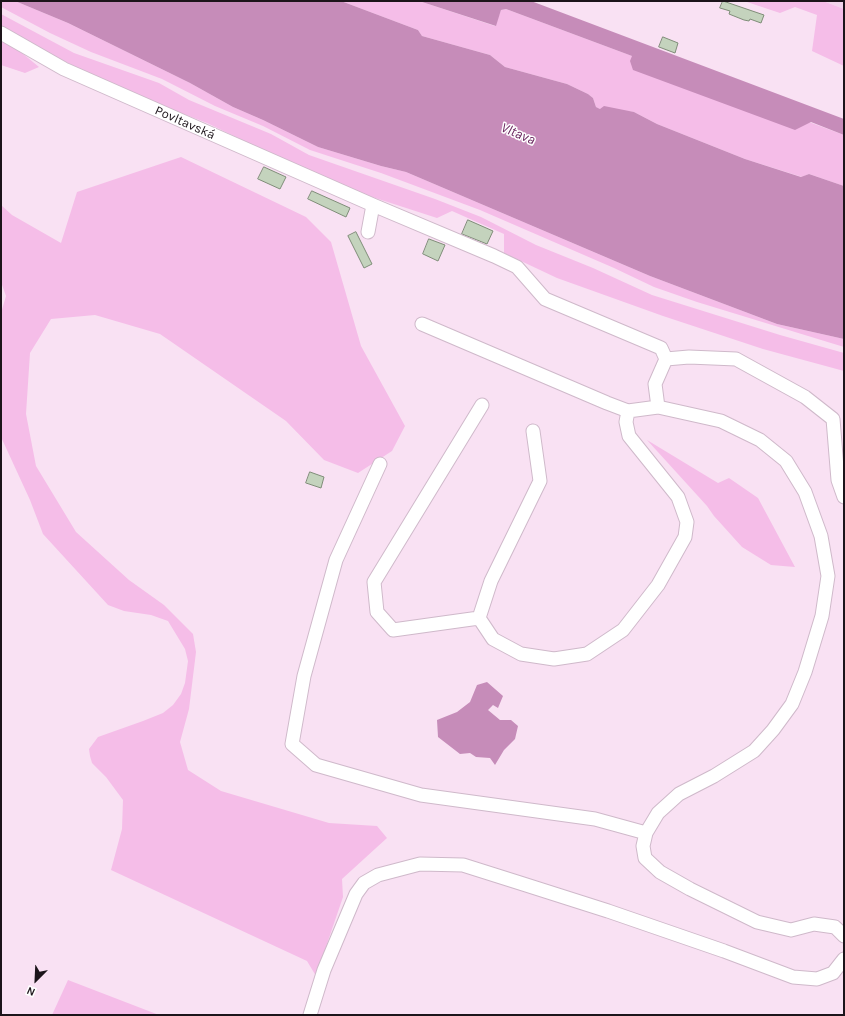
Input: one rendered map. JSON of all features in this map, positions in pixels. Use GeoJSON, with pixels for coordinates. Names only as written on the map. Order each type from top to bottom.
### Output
{"type":"FeatureCollection","features":[{"type":"Feature","properties":{"kind":"lane","name":"Povltavská"},"geometry":{"type":"LineString","coordinates":[[1,33],[64,69],[517,267],[545,299],[661,348],[666,359]]}},
{"type":"Feature","properties":{"kind":"lane"},"geometry":{"type":"LineString","coordinates":[[368,232],[373,205]]}},
{"type":"Feature","properties":{"kind":"lane"},"geometry":{"type":"LineString","coordinates":[[422,324],[628,411],[658,407],[721,421],[760,440],[786,461],[805,492],[821,536],[828,576],[822,616],[805,672],[792,704],[754,751],[714,776],[679,794],[658,813],[646,833],[643,846],[645,858],[660,872],[690,889],[757,922],[791,930],[814,924],[835,927],[844,936]]}},
{"type":"Feature","properties":{"kind":"lane"},"geometry":{"type":"LineString","coordinates":[[658,407],[655,384],[666,359],[689,357],[736,359],[838,417],[838,480],[844,497]]}},
{"type":"Feature","properties":{"kind":"lane"},"geometry":{"type":"LineString","coordinates":[[479,618],[393,630],[377,612],[374,582],[482,405]]}},
{"type":"Feature","properties":{"kind":"lane"},"geometry":{"type":"LineString","coordinates":[[479,618],[493,639],[521,654],[554,659],[587,654],[623,630],[658,585],[685,537],[688,522],[678,497],[628,436],[626,422],[628,411]]}},
{"type":"Feature","properties":{"kind":"lane"},"geometry":{"type":"LineString","coordinates":[[479,618],[491,581],[540,481],[533,431]]}},
{"type":"Feature","properties":{"kind":"lane"},"geometry":{"type":"LineString","coordinates":[[380,464],[336,560],[304,676],[292,744],[316,764],[421,795],[595,819],[646,833]]}},
{"type":"Feature","properties":{"kind":"lane"},"geometry":{"type":"LineString","coordinates":[[310,1015],[324,970],[356,894],[364,883],[378,875],[420,864],[462,865],[513,880],[724,951],[793,977],[817,979],[833,973],[844,959]]}},
{"type":"Feature","properties":{"kind":"shaded area"},"geometry":{"type":"Polygon","coordinates":[[[1,1],[15,1],[68,23],[190,83],[233,107],[318,147],[406,172],[650,276],[777,324],[844,339],[844,347],[697,302],[654,287],[480,210],[381,173],[310,150],[263,126],[215,106],[162,79],[91,52],[50,33],[1,7],[1,1]]]}},
{"type":"Feature","properties":{"kind":"shaded area"},"geometry":{"type":"Polygon","coordinates":[[[341,1],[419,1],[495,26],[501,10],[506,9],[844,135],[844,186],[809,174],[802,177],[745,159],[657,124],[634,112],[600,109],[596,107],[593,98],[588,94],[567,84],[505,67],[490,55],[422,36],[418,30],[341,1]]]}},
{"type":"Feature","properties":{"kind":"shaded area"},"geometry":{"type":"Polygon","coordinates":[[[744,1],[823,1],[844,9],[844,66],[812,51],[817,15],[795,7],[780,13],[744,1]]]}},
{"type":"Feature","properties":{"kind":"shaded area"},"geometry":{"type":"Polygon","coordinates":[[[823,1],[844,1],[844,9],[831,4],[823,1]]]}},
{"type":"Feature","properties":{"kind":"shaded area"},"geometry":{"type":"Polygon","coordinates":[[[1,14],[74,53],[159,83],[189,100],[271,134],[309,155],[435,199],[481,217],[536,245],[593,268],[652,295],[780,335],[844,353],[844,371],[763,349],[663,316],[557,278],[504,253],[504,234],[452,211],[437,218],[369,196],[288,162],[207,123],[134,95],[1,28],[1,14]]]}},
{"type":"Feature","properties":{"kind":"shaded area"},"geometry":{"type":"Polygon","coordinates":[[[1,39],[39,67],[25,73],[1,65],[1,39]]]}},
{"type":"Feature","properties":{"kind":"shaded area"},"geometry":{"type":"Polygon","coordinates":[[[181,157],[306,217],[331,242],[361,346],[405,426],[392,451],[358,473],[324,460],[286,421],[160,334],[95,315],[51,319],[30,353],[26,414],[36,466],[76,532],[129,580],[164,605],[193,634],[196,652],[189,709],[180,742],[188,770],[221,791],[329,823],[377,826],[387,838],[342,879],[343,897],[316,976],[307,961],[111,870],[122,829],[123,800],[106,777],[92,763],[89,749],[98,737],[163,713],[173,705],[181,694],[185,683],[188,661],[185,649],[168,621],[151,615],[124,611],[108,605],[43,534],[30,500],[1,437],[1,313],[6,296],[1,282],[1,205],[12,215],[61,243],[77,192],[181,157]]]}},
{"type":"Feature","properties":{"kind":"shaded area"},"geometry":{"type":"Polygon","coordinates":[[[647,440],[718,483],[729,478],[758,498],[795,567],[771,565],[742,547],[647,440]]]}},
{"type":"Feature","properties":{"kind":"shaded area"},"geometry":{"type":"Polygon","coordinates":[[[68,980],[159,1015],[52,1015],[68,980]]]}},
{"type":"Feature","properties":{"kind":"water","name":"Vltava"},"geometry":{"type":"Polygon","coordinates":[[[15,1],[341,1],[418,30],[422,36],[490,55],[505,67],[567,84],[588,94],[593,98],[596,107],[600,109],[604,106],[634,112],[657,124],[745,159],[801,177],[809,174],[844,186],[844,339],[777,324],[650,276],[406,172],[318,147],[233,107],[190,83],[68,23],[15,1]]]}},
{"type":"Feature","properties":{"kind":"water"},"geometry":{"type":"Polygon","coordinates":[[[419,1],[531,1],[844,119],[844,135],[811,122],[795,130],[633,70],[630,61],[632,56],[506,9],[501,10],[496,26],[419,1]]]}},
{"type":"Feature","properties":{"kind":"water"},"geometry":{"type":"Polygon","coordinates":[[[487,682],[503,696],[498,708],[493,705],[488,710],[500,720],[511,720],[518,726],[515,739],[504,750],[495,765],[490,758],[476,757],[470,753],[460,754],[438,737],[437,720],[457,712],[470,702],[477,685],[487,682]]]}},
{"type":"Feature","properties":{"kind":"building"},"geometry":{"type":"Polygon","coordinates":[[[723,1],[764,15],[761,23],[750,19],[749,21],[744,20],[729,14],[730,11],[720,8],[723,1]]]}},
{"type":"Feature","properties":{"kind":"building"},"geometry":{"type":"Polygon","coordinates":[[[663,37],[678,43],[675,53],[659,47],[663,37]]]}},
{"type":"Feature","properties":{"kind":"building"},"geometry":{"type":"Polygon","coordinates":[[[264,167],[286,177],[280,189],[258,179],[264,167]]]}},
{"type":"Feature","properties":{"kind":"building"},"geometry":{"type":"Polygon","coordinates":[[[312,191],[350,208],[346,217],[308,199],[312,191]]]}},
{"type":"Feature","properties":{"kind":"building"},"geometry":{"type":"Polygon","coordinates":[[[468,220],[493,231],[487,244],[462,234],[468,220]]]}},
{"type":"Feature","properties":{"kind":"building"},"geometry":{"type":"Polygon","coordinates":[[[356,232],[372,264],[364,268],[348,236],[356,232]]]}},
{"type":"Feature","properties":{"kind":"building"},"geometry":{"type":"Polygon","coordinates":[[[429,239],[445,245],[438,261],[423,254],[429,239]]]}},
{"type":"Feature","properties":{"kind":"building"},"geometry":{"type":"Polygon","coordinates":[[[310,472],[324,477],[321,488],[306,483],[310,472]]]}}]}
